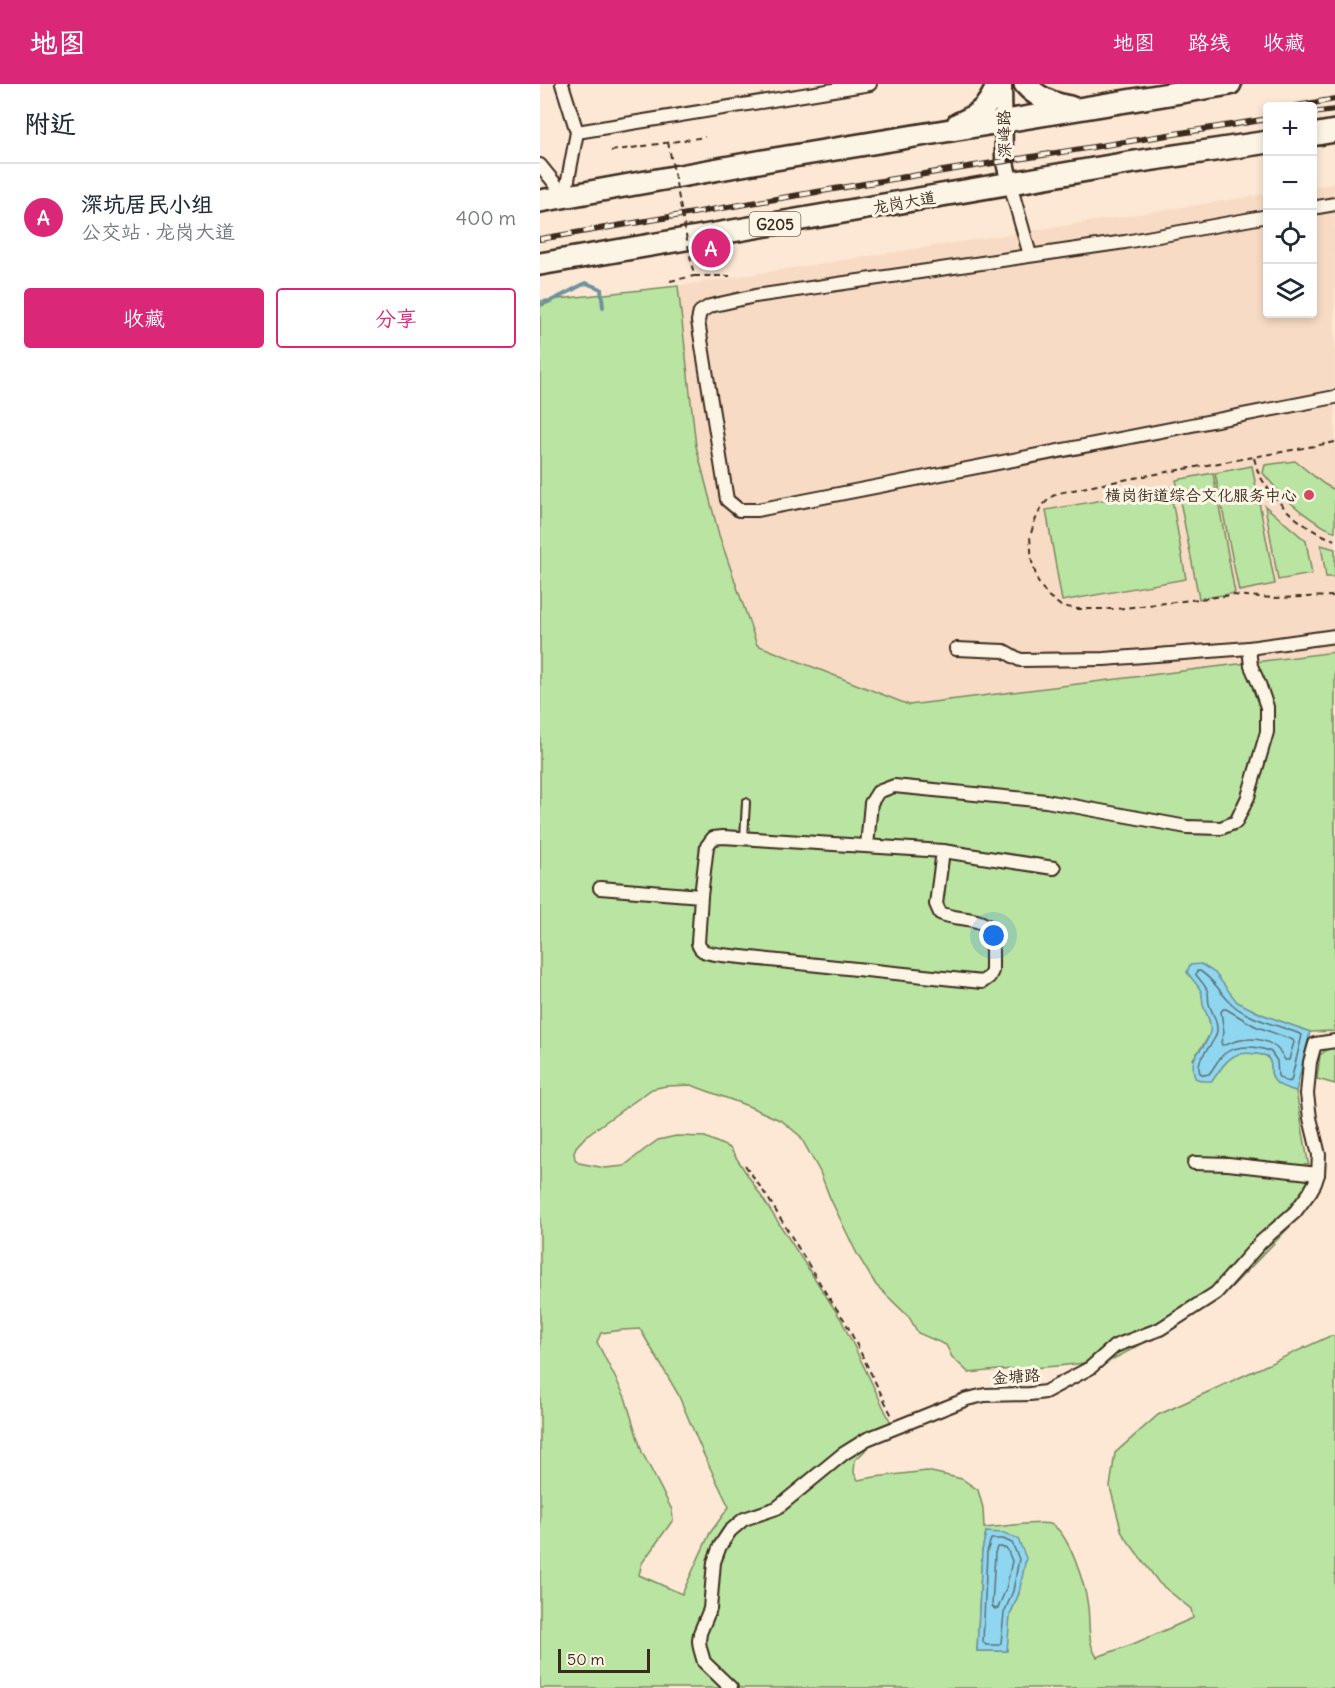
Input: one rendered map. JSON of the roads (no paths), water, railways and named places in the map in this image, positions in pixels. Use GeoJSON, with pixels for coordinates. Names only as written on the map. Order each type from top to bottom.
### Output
{"type":"FeatureCollection","features":[{"type":"Feature","properties":{"kind":"highway"},"geometry":{"type":"LineString","coordinates":[[938,132],[975,117],[986,106],[998,84]]}},
{"type":"Feature","properties":{"kind":"highway"},"geometry":{"type":"LineString","coordinates":[[1025,84],[1041,98],[1055,104],[1092,107]]}},
{"type":"Feature","properties":{"kind":"highway"},"geometry":{"type":"LineString","coordinates":[[540,201],[1230,84]]}},
{"type":"Feature","properties":{"kind":"highway"},"geometry":{"type":"LineString","coordinates":[[1317,134],[1335,131]]}},
{"type":"Feature","properties":{"kind":"highway","name":"龙岗大道"},"geometry":{"type":"LineString","coordinates":[[540,264],[1263,143]]}},
{"type":"Feature","properties":{"kind":"street"},"geometry":{"type":"LineString","coordinates":[[562,84],[577,132],[566,196]]}},
{"type":"Feature","properties":{"kind":"street"},"geometry":{"type":"LineString","coordinates":[[577,132],[870,84]]}},
{"type":"Feature","properties":{"kind":"street","name":"深峰路"},"geometry":{"type":"LineString","coordinates":[[1003,84],[1009,121],[1015,140],[1010,184],[1030,255]]}},
{"type":"Feature","properties":{"kind":"street","name":"深峰路"},"geometry":{"type":"LineString","coordinates":[[1009,121],[1014,84]]}},
{"type":"Feature","properties":{"kind":"street"},"geometry":{"type":"LineString","coordinates":[[540,165],[566,196]]}},
{"type":"Feature","properties":{"kind":"street"},"geometry":{"type":"LineString","coordinates":[[1317,207],[1335,204]]}},
{"type":"Feature","properties":{"kind":"street"},"geometry":{"type":"LineString","coordinates":[[1263,217],[1125,242],[755,296],[710,306],[700,312],[698,321],[727,500],[739,510],[757,510],[1335,397]]}},
{"type":"Feature","properties":{"kind":"street"},"geometry":{"type":"LineString","coordinates":[[956,649],[1004,651],[1020,660],[1104,659],[1249,648],[1335,636]]}},
{"type":"Feature","properties":{"kind":"street"},"geometry":{"type":"LineString","coordinates":[[867,846],[871,803],[878,792],[894,786],[1046,801],[1187,827],[1221,828],[1236,822],[1248,797],[1267,732],[1267,707],[1251,666],[1249,648]]}},
{"type":"Feature","properties":{"kind":"street"},"geometry":{"type":"LineString","coordinates":[[943,851],[936,904],[940,913],[975,919],[992,930],[992,970],[990,977],[982,982],[722,955],[702,951],[699,948],[701,896],[707,846],[713,838],[943,851],[1054,868]]}},
{"type":"Feature","properties":{"kind":"street"},"geometry":{"type":"LineString","coordinates":[[600,888],[701,896]]}},
{"type":"Feature","properties":{"kind":"street"},"geometry":{"type":"LineString","coordinates":[[1194,1163],[1228,1164],[1318,1174],[1319,1155],[1307,1094],[1310,1062],[1319,1031]]}},
{"type":"Feature","properties":{"kind":"street"},"geometry":{"type":"LineString","coordinates":[[1315,1044],[1335,1041]]}},
{"type":"Feature","properties":{"kind":"street","name":"金塘路"},"geometry":{"type":"LineString","coordinates":[[731,1688],[704,1662],[699,1641],[710,1610],[714,1562],[726,1536],[744,1519],[777,1508],[850,1449],[867,1439],[977,1396],[1045,1392],[1090,1368],[1115,1346],[1160,1329],[1209,1299],[1223,1287],[1262,1242],[1299,1207],[1310,1192],[1318,1174]]}},
{"type":"Feature","properties":{"kind":"lane"},"geometry":{"type":"LineString","coordinates":[[744,839],[746,802]]}},
{"type":"Feature","properties":{"kind":"water"},"geometry":{"type":"Polygon","coordinates":[[[1201,964],[1215,973],[1237,1002],[1261,1014],[1310,1032],[1296,1091],[1276,1082],[1273,1079],[1267,1056],[1256,1054],[1247,1053],[1234,1056],[1223,1065],[1212,1081],[1195,1078],[1193,1062],[1208,1039],[1210,1025],[1201,991],[1187,972],[1190,965],[1201,964]]]}},
{"type":"Feature","properties":{"kind":"water"},"geometry":{"type":"Polygon","coordinates":[[[986,1532],[1004,1533],[1018,1539],[1026,1558],[1019,1593],[1010,1615],[1007,1651],[977,1651],[982,1551],[986,1532]]]}},
{"type":"Feature","properties":{"kind":"waterway"},"geometry":{"type":"LineString","coordinates":[[540,305],[586,283],[601,289],[603,307]]}},
{"type":"Feature","properties":{"kind":"railway"},"geometry":{"type":"LineString","coordinates":[[1317,102],[1335,99]]}},
{"type":"Feature","properties":{"kind":"railway"},"geometry":{"type":"LineString","coordinates":[[1317,112],[1335,110]]}},
{"type":"Feature","properties":{"kind":"railway"},"geometry":{"type":"LineString","coordinates":[[540,239],[1263,120]]}},
{"type":"Feature","properties":{"kind":"place","name":"深坑居民小组"},"geometry":{"type":"Point","coordinates":[711,248]}},
{"type":"Feature","properties":{"kind":"place","name":"横岗街道综合文化服务中心"},"geometry":{"type":"Point","coordinates":[1309,495]}}]}
